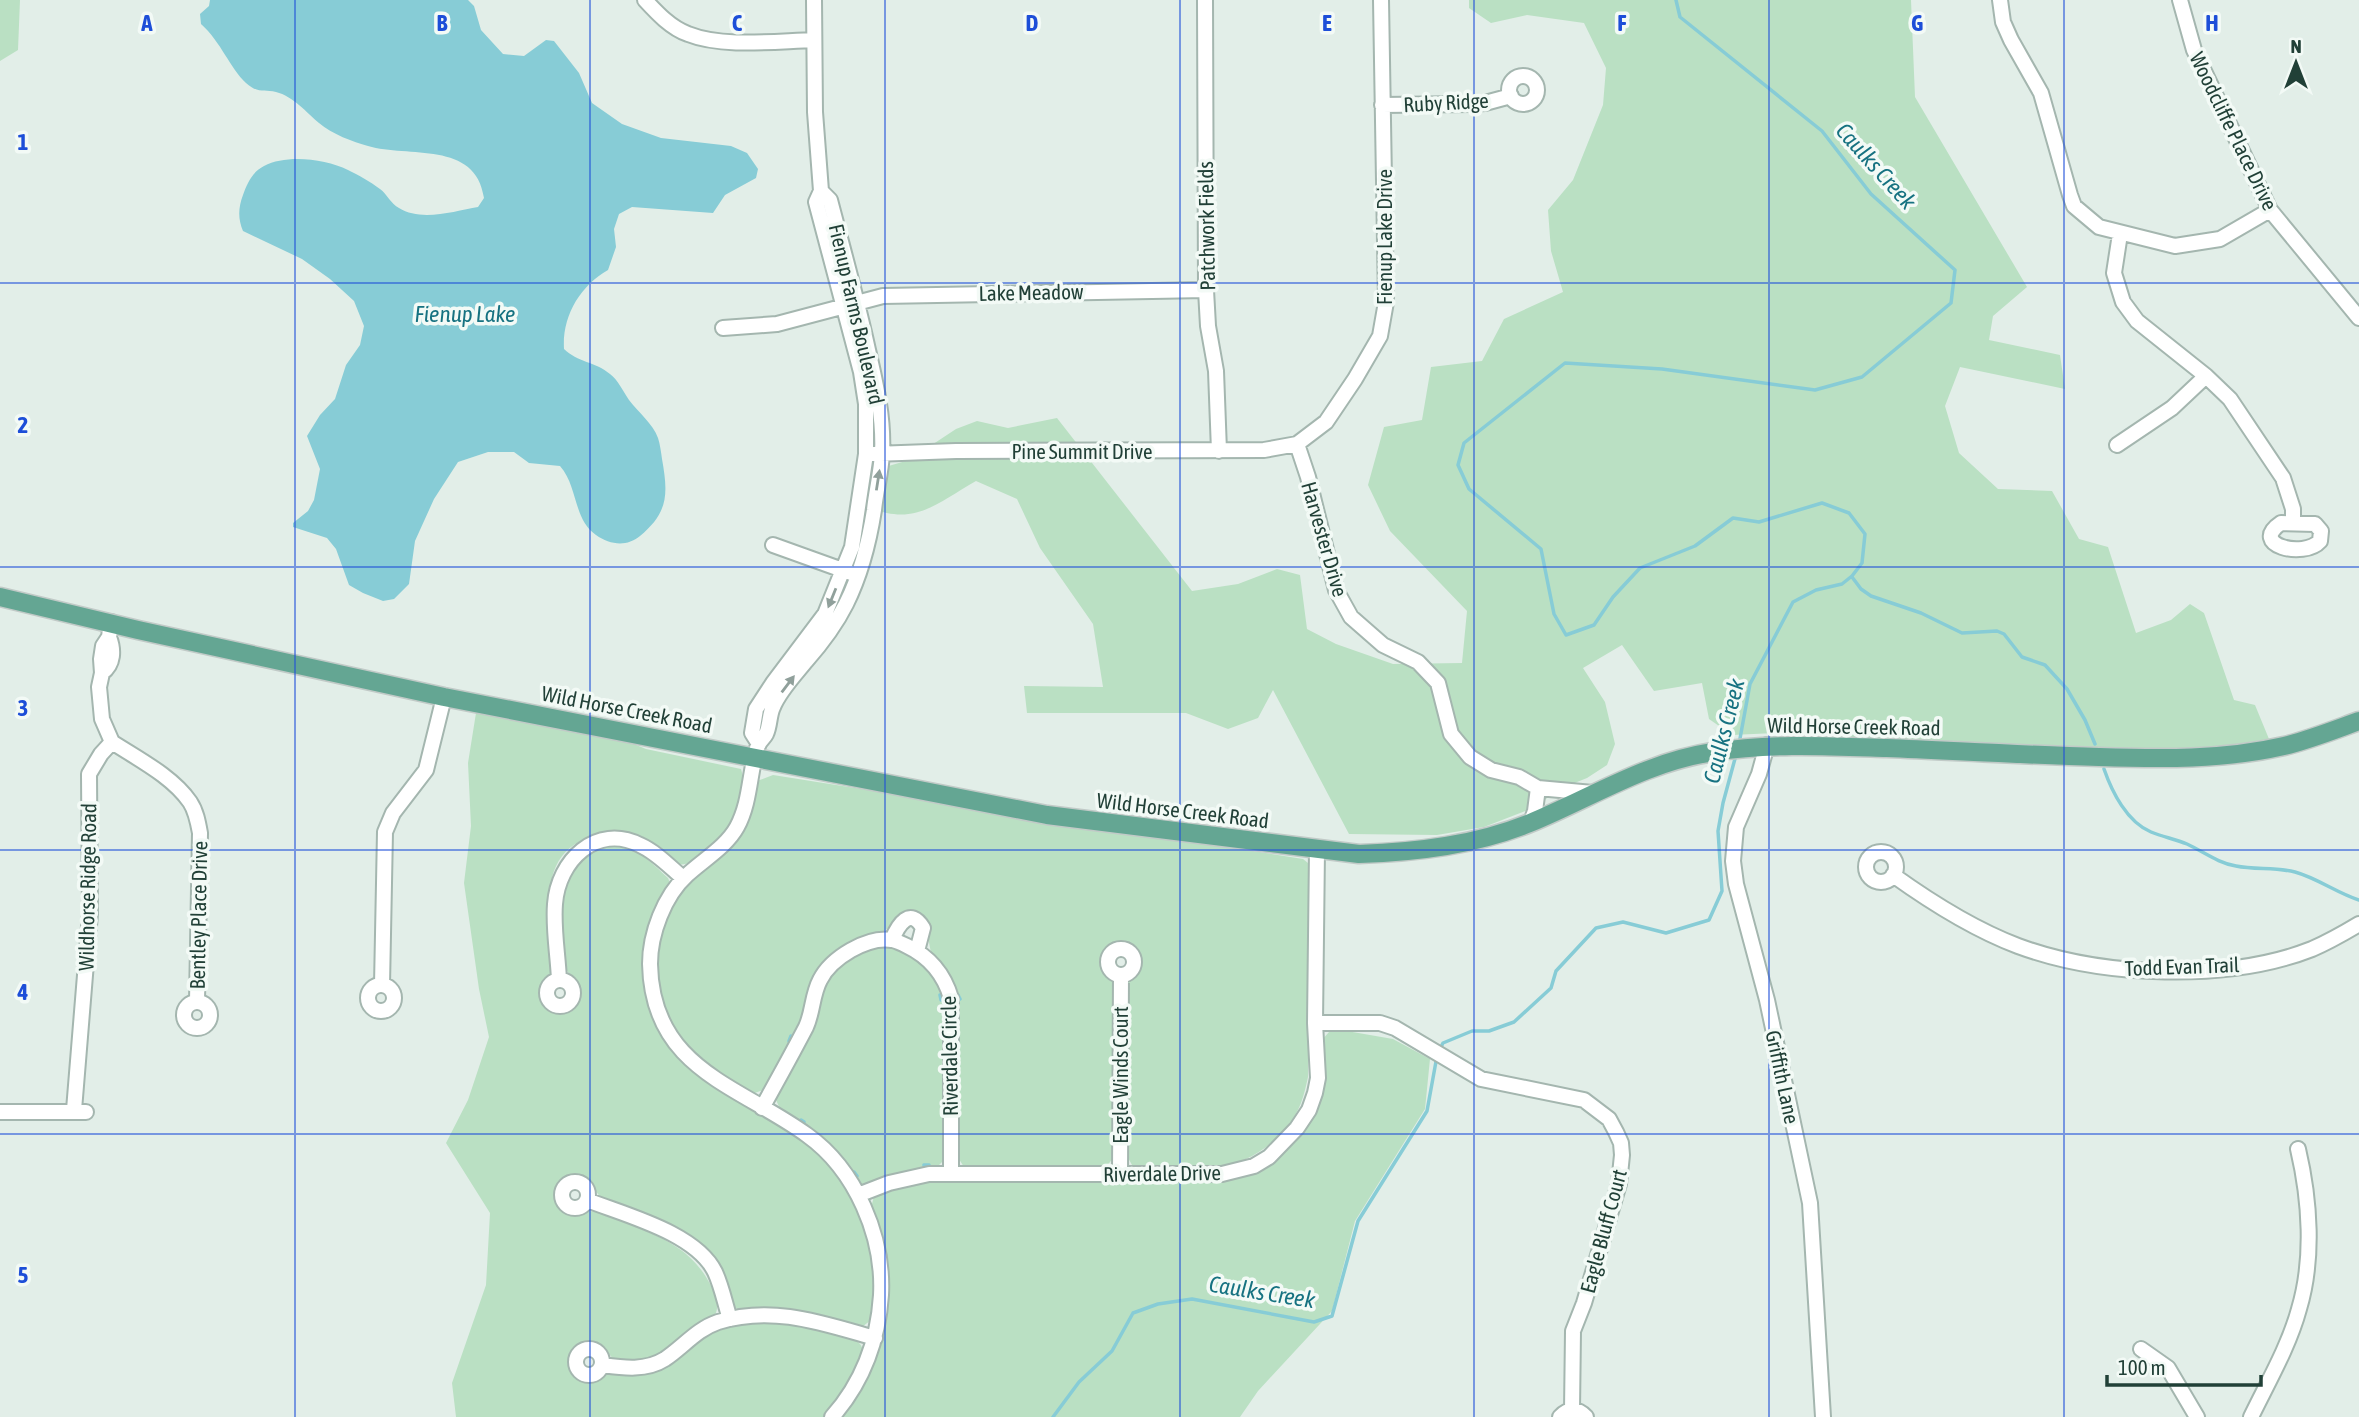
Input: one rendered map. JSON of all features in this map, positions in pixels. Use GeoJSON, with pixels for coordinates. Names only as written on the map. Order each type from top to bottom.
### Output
{"type":"FeatureCollection","features":[{"type":"Feature","properties":{"kind":"main road","name":"Wild Horse Creek Road"},"geometry":{"type":"LineString","coordinates":[[0,597],[110,630],[444,697],[757,751],[1047,815],[1359,854],[1444,848],[1488,837],[1531,822],[1643,771],[1709,753],[1762,746],[1806,745],[2184,759],[2282,746],[2359,720]]}},
{"type":"Feature","properties":{"kind":"street"},"geometry":{"type":"LineString","coordinates":[[645,0],[659,15],[686,34],[710,40],[814,40]]}},
{"type":"Feature","properties":{"kind":"street","name":"Fienup Farms Boulevard"},"geometry":{"type":"LineString","coordinates":[[814,0],[815,112],[821,191],[830,200],[851,304],[866,404],[866,454],[846,604],[772,708],[766,734],[757,751],[750,789],[739,824],[726,841],[683,878],[663,909],[651,944],[650,964],[655,1002],[667,1029],[684,1054],[702,1071],[811,1138],[840,1167],[858,1195],[876,1242],[881,1289],[875,1338],[869,1360],[858,1382],[832,1417]]}},
{"type":"Feature","properties":{"kind":"street","name":"Patchwork Fields"},"geometry":{"type":"LineString","coordinates":[[1205,0],[1206,290],[1216,381],[1219,451]]}},
{"type":"Feature","properties":{"kind":"street","name":"Fienup Lake Drive"},"geometry":{"type":"LineString","coordinates":[[1297,444],[1326,422],[1356,379],[1380,336],[1386,302],[1381,0]]}},
{"type":"Feature","properties":{"kind":"street"},"geometry":{"type":"LineString","coordinates":[[2000,0],[2003,22],[2041,93],[2074,206],[2099,227],[2175,246],[2200,244],[2220,239],[2270,210]]}},
{"type":"Feature","properties":{"kind":"street","name":"Woodcliffe Place Drive"},"geometry":{"type":"LineString","coordinates":[[2180,0],[2194,50],[2270,210],[2359,318]]}},
{"type":"Feature","properties":{"kind":"street","name":"Ruby Ridge"},"geometry":{"type":"LineString","coordinates":[[1382,105],[1472,104],[1511,96]]}},
{"type":"Feature","properties":{"kind":"street"},"geometry":{"type":"LineString","coordinates":[[2120,234],[2114,273],[2123,302],[2137,321],[2206,376],[2230,399],[2283,478],[2291,500],[2293,523]]}},
{"type":"Feature","properties":{"kind":"street","name":"Lake Meadow"},"geometry":{"type":"LineString","coordinates":[[723,328],[777,324],[883,296],[1206,290]]}},
{"type":"Feature","properties":{"kind":"street","name":"Fienup Farms Boulevard"},"geometry":{"type":"LineString","coordinates":[[850,573],[868,544],[882,453],[880,402],[851,304]]}},
{"type":"Feature","properties":{"kind":"street"},"geometry":{"type":"LineString","coordinates":[[2117,445],[2172,408],[2206,376]]}},
{"type":"Feature","properties":{"kind":"street","name":"Pine Summit Drive"},"geometry":{"type":"LineString","coordinates":[[866,454],[1264,450],[1297,444]]}},
{"type":"Feature","properties":{"kind":"street","name":"Harvester Drive"},"geometry":{"type":"LineString","coordinates":[[1297,444],[1308,477],[1336,590],[1351,617],[1383,645],[1418,662],[1438,683],[1451,734],[1469,757],[1491,770],[1519,777],[1538,788],[1593,793]]}},
{"type":"Feature","properties":{"kind":"street"},"geometry":{"type":"LineString","coordinates":[[773,545],[850,573]]}},
{"type":"Feature","properties":{"kind":"street"},"geometry":{"type":"LineString","coordinates":[[110,630],[113,648],[110,667],[102,673],[99,687],[100,713],[112,742]]}},
{"type":"Feature","properties":{"kind":"street"},"geometry":{"type":"LineString","coordinates":[[382,985],[385,832],[393,813],[426,770],[444,697]]}},
{"type":"Feature","properties":{"kind":"street","name":"Bentley Place Drive"},"geometry":{"type":"LineString","coordinates":[[112,742],[172,784],[189,801],[196,815],[200,833],[197,1001]]}},
{"type":"Feature","properties":{"kind":"street","name":"Wildhorse Ridge Road"},"geometry":{"type":"LineString","coordinates":[[0,1112],[80,1111],[90,914],[89,774],[112,742]]}},
{"type":"Feature","properties":{"kind":"street","name":"Griffith Lane"},"geometry":{"type":"LineString","coordinates":[[1762,746],[1759,774],[1736,827],[1733,861],[1736,884],[1767,1000],[1810,1203],[1823,1417]]}},
{"type":"Feature","properties":{"kind":"street"},"geometry":{"type":"LineString","coordinates":[[1531,822],[1538,788]]}},
{"type":"Feature","properties":{"kind":"street"},"geometry":{"type":"LineString","coordinates":[[559,980],[555,906],[562,874],[576,854],[596,841],[620,838],[642,845],[683,878]]}},
{"type":"Feature","properties":{"kind":"street","name":"Riverdale Drive"},"geometry":{"type":"LineString","coordinates":[[858,1195],[889,1183],[929,1174],[1222,1174],[1254,1166],[1269,1157],[1297,1128],[1312,1101],[1318,1078],[1315,1023],[1317,850]]}},
{"type":"Feature","properties":{"kind":"street","name":"Todd Evan Trail"},"geometry":{"type":"LineString","coordinates":[[1893,875],[1951,915],[2019,946],[2087,964],[2137,971],[2221,969],[2281,958],[2311,949],[2359,924]]}},
{"type":"Feature","properties":{"kind":"street"},"geometry":{"type":"LineString","coordinates":[[762,1108],[807,1024],[818,983],[824,973],[852,950],[878,941],[892,940],[901,921],[906,919],[921,923],[923,932],[917,951]]}},
{"type":"Feature","properties":{"kind":"street","name":"Riverdale Circle"},"geometry":{"type":"LineString","coordinates":[[892,940],[917,951],[940,972],[951,998],[951,1174]]}},
{"type":"Feature","properties":{"kind":"street","name":"Eagle Winds Court"},"geometry":{"type":"LineString","coordinates":[[1120,1174],[1121,975]]}},
{"type":"Feature","properties":{"kind":"street","name":"Eagle Bluff Court"},"geometry":{"type":"LineString","coordinates":[[1315,1023],[1380,1023],[1395,1028],[1481,1079],[1584,1100],[1609,1119],[1621,1143],[1619,1184],[1584,1303],[1573,1331],[1573,1415]]}},
{"type":"Feature","properties":{"kind":"street"},"geometry":{"type":"LineString","coordinates":[[2251,1417],[2293,1329],[2307,1278],[2307,1213],[2298,1149]]}},
{"type":"Feature","properties":{"kind":"street"},"geometry":{"type":"LineString","coordinates":[[587,1200],[675,1235],[698,1251],[715,1272],[730,1320]]}},
{"type":"Feature","properties":{"kind":"street"},"geometry":{"type":"LineString","coordinates":[[603,1365],[631,1368],[653,1364],[716,1323],[756,1314],[796,1316],[875,1338]]}},
{"type":"Feature","properties":{"kind":"street"},"geometry":{"type":"LineString","coordinates":[[2141,1349],[2168,1368],[2197,1417]]}},
{"type":"Feature","properties":{"kind":"green space"},"geometry":{"type":"Polygon","coordinates":[[[0,0],[20,0],[18,50],[0,61],[0,0]]]}},
{"type":"Feature","properties":{"kind":"green space"},"geometry":{"type":"Polygon","coordinates":[[[1469,0],[1911,0],[1915,97],[2027,287],[1993,316],[1989,340],[2060,355],[2065,389],[1960,367],[1945,406],[1959,453],[1998,489],[2052,491],[2079,539],[2108,547],[2136,633],[2171,620],[2190,604],[2204,613],[2234,700],[2255,705],[2269,739],[2206,749],[2131,751],[1775,733],[1732,735],[1709,719],[1702,683],[1654,691],[1622,645],[1583,668],[1605,702],[1615,744],[1607,765],[1587,778],[1557,790],[1536,807],[1484,827],[1437,835],[1349,834],[1273,690],[1258,718],[1228,729],[1186,713],[1027,713],[1024,686],[1103,687],[1093,624],[1040,548],[1017,499],[976,481],[923,511],[910,514],[881,512],[864,505],[858,475],[909,460],[956,429],[977,421],[1008,428],[1057,418],[1192,591],[1238,584],[1277,569],[1300,575],[1307,629],[1336,644],[1393,664],[1462,663],[1467,611],[1390,531],[1368,485],[1384,427],[1422,420],[1431,367],[1482,361],[1504,319],[1563,292],[1551,251],[1548,210],[1573,180],[1603,105],[1606,68],[1584,23],[1527,15],[1491,23],[1469,8],[1469,0]]]}},
{"type":"Feature","properties":{"kind":"green space"},"geometry":{"type":"Polygon","coordinates":[[[476,713],[629,742],[646,749],[741,769],[742,794],[734,817],[710,846],[688,863],[672,863],[601,834],[582,840],[558,861],[553,875],[549,907],[553,966],[543,989],[542,999],[551,1009],[563,1012],[572,1011],[580,998],[577,981],[566,970],[561,909],[569,866],[596,847],[617,845],[636,851],[668,878],[670,883],[644,965],[649,1001],[660,1031],[677,1055],[698,1075],[799,1138],[837,1174],[855,1204],[870,1246],[875,1288],[871,1320],[862,1327],[781,1309],[741,1311],[732,1306],[714,1267],[602,1199],[586,1179],[575,1174],[566,1176],[554,1189],[555,1203],[567,1212],[593,1211],[608,1215],[677,1247],[702,1271],[715,1294],[717,1304],[716,1312],[706,1325],[656,1355],[634,1361],[615,1361],[602,1346],[583,1343],[571,1354],[569,1363],[579,1379],[587,1381],[605,1375],[637,1374],[656,1366],[707,1335],[726,1328],[763,1322],[801,1325],[854,1340],[860,1344],[863,1351],[851,1381],[826,1417],[456,1417],[452,1383],[486,1285],[490,1213],[446,1143],[468,1100],[489,1037],[479,989],[464,883],[471,826],[468,763],[476,713]]]}},
{"type":"Feature","properties":{"kind":"green space"},"geometry":{"type":"Polygon","coordinates":[[[773,775],[1303,859],[1310,869],[1308,1077],[1302,1100],[1287,1128],[1254,1155],[1227,1166],[1186,1171],[1138,1168],[1132,1165],[1126,1154],[1126,985],[1138,972],[1141,959],[1136,951],[1122,943],[1109,946],[1102,958],[1104,970],[1115,986],[1114,1157],[1106,1167],[1099,1169],[964,1167],[957,1156],[941,964],[931,953],[928,937],[908,912],[900,915],[879,934],[840,947],[826,959],[815,976],[797,1032],[763,1090],[752,1094],[710,1070],[697,1060],[680,1040],[668,1018],[660,996],[658,949],[674,903],[693,877],[722,853],[757,781],[773,775]]]}},
{"type":"Feature","properties":{"kind":"green space"},"geometry":{"type":"Polygon","coordinates":[[[870,948],[897,950],[909,955],[929,970],[942,993],[945,1006],[943,1161],[937,1167],[862,1185],[781,1111],[776,1100],[823,983],[846,958],[870,948]]]}},
{"type":"Feature","properties":{"kind":"green space"},"geometry":{"type":"Polygon","coordinates":[[[1341,1030],[1393,1039],[1430,1059],[1425,1109],[1355,1221],[1332,1311],[1258,1391],[1240,1417],[840,1417],[882,1329],[871,1208],[874,1196],[925,1180],[1222,1180],[1301,1130],[1322,1040],[1329,1032],[1341,1030]]]}},
{"type":"Feature","properties":{"kind":"water","name":"Fienup Lake"},"geometry":{"type":"Polygon","coordinates":[[[210,0],[468,0],[474,6],[481,30],[503,54],[524,56],[546,40],[554,41],[579,73],[592,103],[622,124],[661,138],[731,146],[747,153],[758,169],[756,178],[725,195],[713,213],[632,207],[619,214],[614,229],[616,247],[608,270],[581,293],[566,325],[564,349],[613,376],[658,438],[665,482],[664,501],[657,519],[635,540],[618,543],[596,535],[583,520],[570,483],[560,466],[529,463],[514,452],[488,452],[458,462],[434,499],[415,541],[409,584],[394,599],[383,601],[349,585],[336,549],[327,538],[293,527],[293,523],[308,511],[314,500],[320,469],[307,436],[320,415],[335,399],[346,365],[360,345],[364,326],[354,301],[330,279],[302,259],[243,231],[239,209],[250,179],[273,162],[306,159],[348,170],[380,189],[396,206],[417,214],[438,214],[478,207],[484,198],[478,180],[468,167],[454,159],[384,149],[356,142],[324,127],[288,97],[250,86],[240,77],[201,24],[200,14],[209,6],[210,0]]]}},
{"type":"Feature","properties":{"kind":"waterway","name":"Caulks Creek"},"geometry":{"type":"LineString","coordinates":[[1676,0],[1680,17],[1822,131],[1871,194],[1955,270],[1951,303],[1862,377],[1815,390],[1662,369],[1565,363],[1464,443],[1458,465],[1469,489],[1541,549],[1554,614],[1566,635],[1594,625],[1613,597],[1640,568],[1695,546],[1733,518],[1759,522],[1822,503],[1849,513],[1865,534],[1862,563],[1842,584],[1816,590],[1793,602],[1750,684],[1739,744]]}},
{"type":"Feature","properties":{"kind":"waterway"},"geometry":{"type":"LineString","coordinates":[[1852,577],[1861,589],[1871,596],[1921,613],[1962,633],[1997,631],[2004,634],[2022,657],[2045,665],[2067,689],[2095,744]]}},
{"type":"Feature","properties":{"kind":"waterway","name":"Caulks Creek"},"geometry":{"type":"LineString","coordinates":[[1440,1049],[1443,1043],[1472,1031],[1489,1031],[1514,1022],[1551,988],[1556,971],[1596,928],[1623,922],[1666,933],[1709,920],[1722,891],[1718,831],[1736,755]]}},
{"type":"Feature","properties":{"kind":"waterway"},"geometry":{"type":"LineString","coordinates":[[2104,769],[2111,787],[2128,814],[2151,832],[2187,844],[2229,865],[2288,870],[2359,900]]}},
{"type":"Feature","properties":{"kind":"waterway"},"geometry":{"type":"LineString","coordinates":[[944,994],[945,1000],[941,1000],[940,995],[944,994]]}},
{"type":"Feature","properties":{"kind":"waterway"},"geometry":{"type":"LineString","coordinates":[[955,995],[958,995],[960,999],[956,1000],[955,995]]}},
{"type":"Feature","properties":{"kind":"waterway"},"geometry":{"type":"LineString","coordinates":[[791,1036],[794,1038],[792,1042],[789,1041],[791,1036]]}},
{"type":"Feature","properties":{"kind":"waterway","name":"Caulks Creek"},"geometry":{"type":"LineString","coordinates":[[1053,1417],[1079,1382],[1112,1351],[1133,1313],[1158,1304],[1192,1299],[1314,1322],[1332,1316],[1358,1221],[1427,1111],[1437,1056]]}},
{"type":"Feature","properties":{"kind":"waterway"},"geometry":{"type":"LineString","coordinates":[[801,1120],[804,1122],[803,1124],[799,1122],[801,1120]]}},
{"type":"Feature","properties":{"kind":"waterway"},"geometry":{"type":"LineString","coordinates":[[924,1165],[929,1165],[930,1169],[925,1169],[924,1165]]}},
{"type":"Feature","properties":{"kind":"waterway"},"geometry":{"type":"LineString","coordinates":[[854,1172],[857,1176],[854,1178],[851,1174],[854,1172]]}}]}
